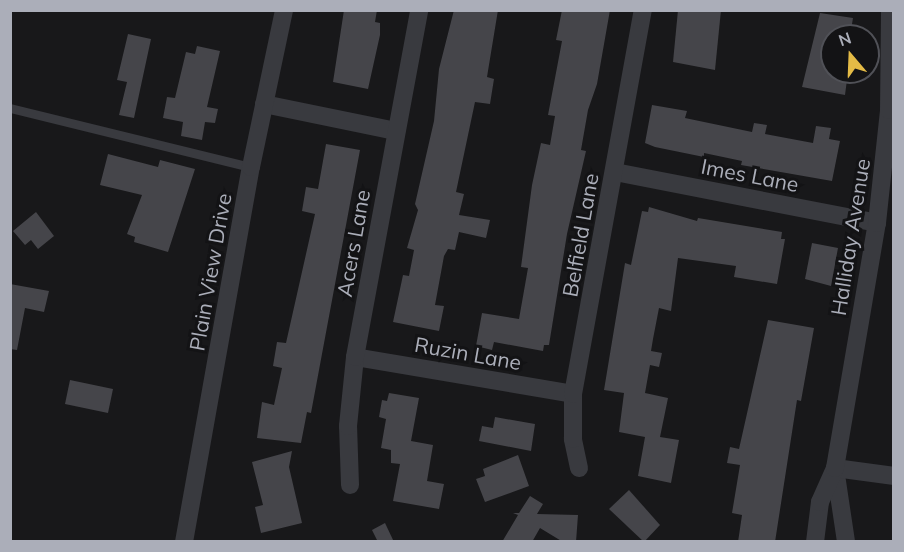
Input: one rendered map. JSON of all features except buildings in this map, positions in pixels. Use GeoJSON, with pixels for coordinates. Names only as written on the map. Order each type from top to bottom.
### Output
{"type":"FeatureCollection","features":[{"type":"Feature","properties":{"kind":"street","name":"Plain View Drive"},"geometry":{"type":"LineString","coordinates":[[184,542],[251,167],[284,10]]}},
{"type":"Feature","properties":{"kind":"street","name":"Acers Lane"},"geometry":{"type":"LineString","coordinates":[[350,485],[348,426],[355,357],[419,10]]}},
{"type":"Feature","properties":{"kind":"street","name":"Belfield Lane"},"geometry":{"type":"LineString","coordinates":[[579,468],[573,439],[573,394],[643,10]]}},
{"type":"Feature","properties":{"kind":"street","name":"Halliday Avenue"},"geometry":{"type":"LineString","coordinates":[[815,542],[820,502],[835,468],[877,223],[889,110],[890,10]]}},
{"type":"Feature","properties":{"kind":"street"},"geometry":{"type":"LineString","coordinates":[[264,104],[396,131]]}},
{"type":"Feature","properties":{"kind":"street","name":"Imes Lane"},"geometry":{"type":"LineString","coordinates":[[615,172],[877,223]]}},
{"type":"Feature","properties":{"kind":"street","name":"Ruzin Lane"},"geometry":{"type":"LineString","coordinates":[[355,357],[573,394]]}},
{"type":"Feature","properties":{"kind":"street"},"geometry":{"type":"LineString","coordinates":[[835,468],[894,476]]}},
{"type":"Feature","properties":{"kind":"street","name":"Halliday Avenue"},"geometry":{"type":"LineString","coordinates":[[835,468],[846,542]]}},
{"type":"Feature","properties":{"kind":"lane"},"geometry":{"type":"LineString","coordinates":[[10,108],[251,167]]}}]}
